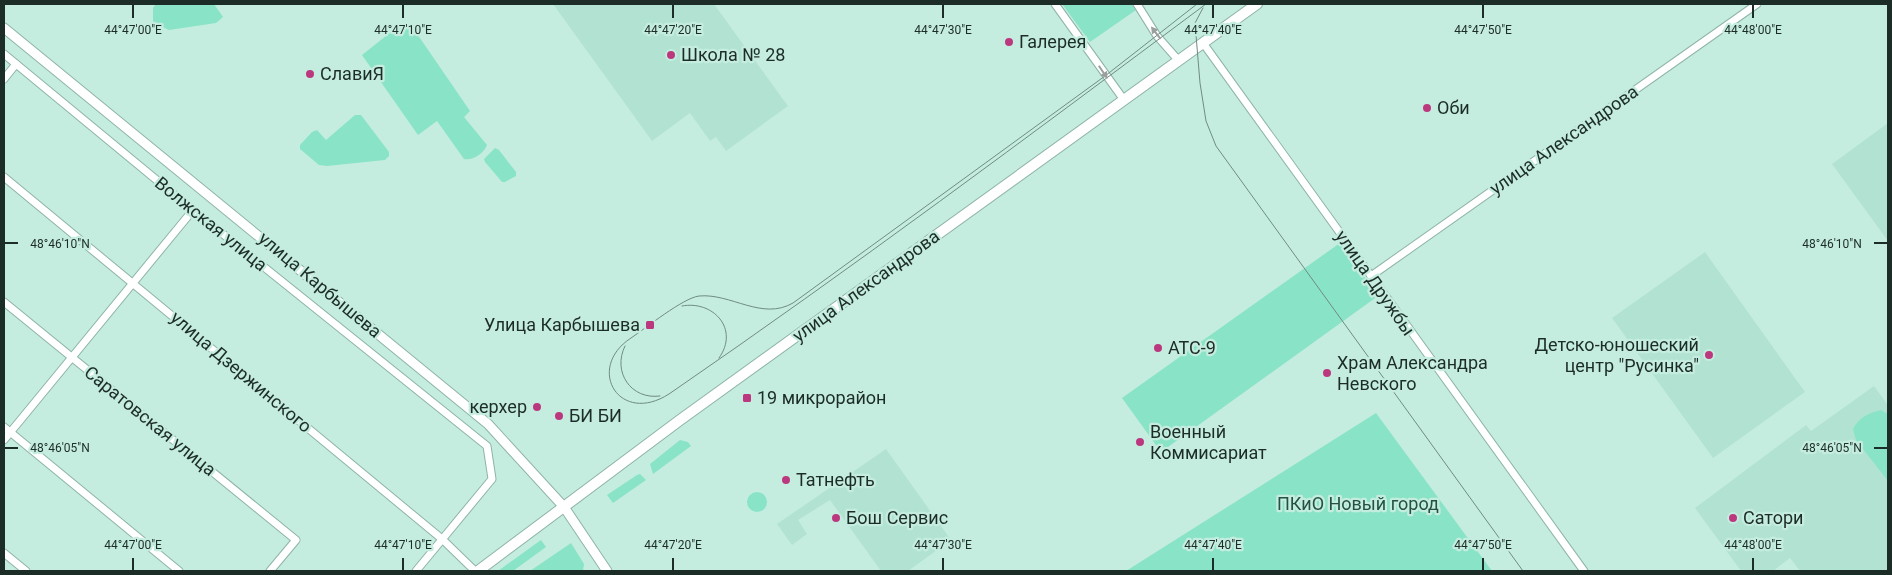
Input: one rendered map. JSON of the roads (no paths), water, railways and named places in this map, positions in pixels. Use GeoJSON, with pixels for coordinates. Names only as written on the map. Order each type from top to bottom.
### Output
{"type":"FeatureCollection","features":[{"type":"Feature","properties":{"kind":"main road","name":"улица Александрова"},"geometry":{"type":"LineString","coordinates":[[476,571],[680,420],[1257,4]]}},
{"type":"Feature","properties":{"kind":"street"},"geometry":{"type":"LineString","coordinates":[[1055,4],[1124,100]]}},
{"type":"Feature","properties":{"kind":"street"},"geometry":{"type":"LineString","coordinates":[[1137,4],[1157,36],[1178,61]]}},
{"type":"Feature","properties":{"kind":"street","name":"улица Александрова"},"geometry":{"type":"LineString","coordinates":[[1371,276],[1757,4]]}},
{"type":"Feature","properties":{"kind":"street","name":"улица Карбышева"},"geometry":{"type":"LineString","coordinates":[[4,28],[475,413],[518,455],[564,507],[607,571]]}},
{"type":"Feature","properties":{"kind":"street","name":"улица Дружбы"},"geometry":{"type":"LineString","coordinates":[[1203,44],[1584,571]]}},
{"type":"Feature","properties":{"kind":"street","name":"Волжская улица"},"geometry":{"type":"LineString","coordinates":[[4,54],[193,210],[487,446],[492,480],[442,539]]}},
{"type":"Feature","properties":{"kind":"street"},"geometry":{"type":"LineString","coordinates":[[4,78],[16,64]]}},
{"type":"Feature","properties":{"kind":"street","name":"улица Дзержинского"},"geometry":{"type":"LineString","coordinates":[[4,177],[442,539],[476,571]]}},
{"type":"Feature","properties":{"kind":"street"},"geometry":{"type":"LineString","coordinates":[[4,440],[193,210]]}},
{"type":"Feature","properties":{"kind":"street","name":"Саратовская улица"},"geometry":{"type":"LineString","coordinates":[[4,302],[296,540],[270,571]]}},
{"type":"Feature","properties":{"kind":"street"},"geometry":{"type":"LineString","coordinates":[[4,427],[179,571]]}},
{"type":"Feature","properties":{"kind":"street"},"geometry":{"type":"LineString","coordinates":[[416,571],[442,539]]}},
{"type":"Feature","properties":{"kind":"street"},"geometry":{"type":"LineString","coordinates":[[4,553],[26,571]]}},
{"type":"Feature","properties":{"kind":"tram line"},"geometry":{"type":"LineString","coordinates":[[1197,4],[1105,76],[793,303],[781,308],[770,309],[758,308],[723,298],[699,296],[674,308],[617,350],[610,364],[610,377],[614,389],[623,398],[636,403],[651,402],[669,394],[872,250],[1206,4]]}},
{"type":"Feature","properties":{"kind":"tram line"},"geometry":{"type":"LineString","coordinates":[[1203,8],[1195,23],[1200,83],[1206,121],[1216,146],[1523,571]]}},
{"type":"Feature","properties":{"kind":"tram line"},"geometry":{"type":"LineString","coordinates":[[682,306],[693,305],[704,308],[713,312],[720,319],[725,327],[726,337],[725,347],[719,358]]}},
{"type":"Feature","properties":{"kind":"tram line"},"geometry":{"type":"LineString","coordinates":[[625,346],[621,365],[627,382],[640,394],[660,396]]}},
{"type":"Feature","properties":{"kind":"place","name":"Галерея"},"geometry":{"type":"Point","coordinates":[1009,42]}},
{"type":"Feature","properties":{"kind":"place","name":"Школа № 28"},"geometry":{"type":"Point","coordinates":[671,55]}},
{"type":"Feature","properties":{"kind":"place","name":"СлавиЯ"},"geometry":{"type":"Point","coordinates":[310,74]}},
{"type":"Feature","properties":{"kind":"place","name":"Оби"},"geometry":{"type":"Point","coordinates":[1427,108]}},
{"type":"Feature","properties":{"kind":"place","name":"Улица Карбышева"},"geometry":{"type":"Point","coordinates":[650,325]}},
{"type":"Feature","properties":{"kind":"place","name":"АТС-9"},"geometry":{"type":"Point","coordinates":[1158,348]}},
{"type":"Feature","properties":{"kind":"place","name":"Детско-юношеский центр \"Русинка\""},"geometry":{"type":"Point","coordinates":[1709,355]}},
{"type":"Feature","properties":{"kind":"place","name":"Храм Александра Невского"},"geometry":{"type":"Point","coordinates":[1327,373]}},
{"type":"Feature","properties":{"kind":"place","name":"19 микрорайон"},"geometry":{"type":"Point","coordinates":[747,398]}},
{"type":"Feature","properties":{"kind":"place","name":"керхер"},"geometry":{"type":"Point","coordinates":[537,407]}},
{"type":"Feature","properties":{"kind":"place","name":"БИ БИ"},"geometry":{"type":"Point","coordinates":[559,416]}},
{"type":"Feature","properties":{"kind":"place","name":"Военный Коммисариат"},"geometry":{"type":"Point","coordinates":[1140,442]}},
{"type":"Feature","properties":{"kind":"place","name":"Татнефть"},"geometry":{"type":"Point","coordinates":[786,480]}},
{"type":"Feature","properties":{"kind":"place","name":"Бош Сервис"},"geometry":{"type":"Point","coordinates":[836,518]}},
{"type":"Feature","properties":{"kind":"place","name":"Сатори"},"geometry":{"type":"Point","coordinates":[1733,518]}},
{"type":"Feature","properties":{"kind":"park label","name":"ПКиО Новый город"},"geometry":{"type":"Point","coordinates":[1358,504]}}]}
